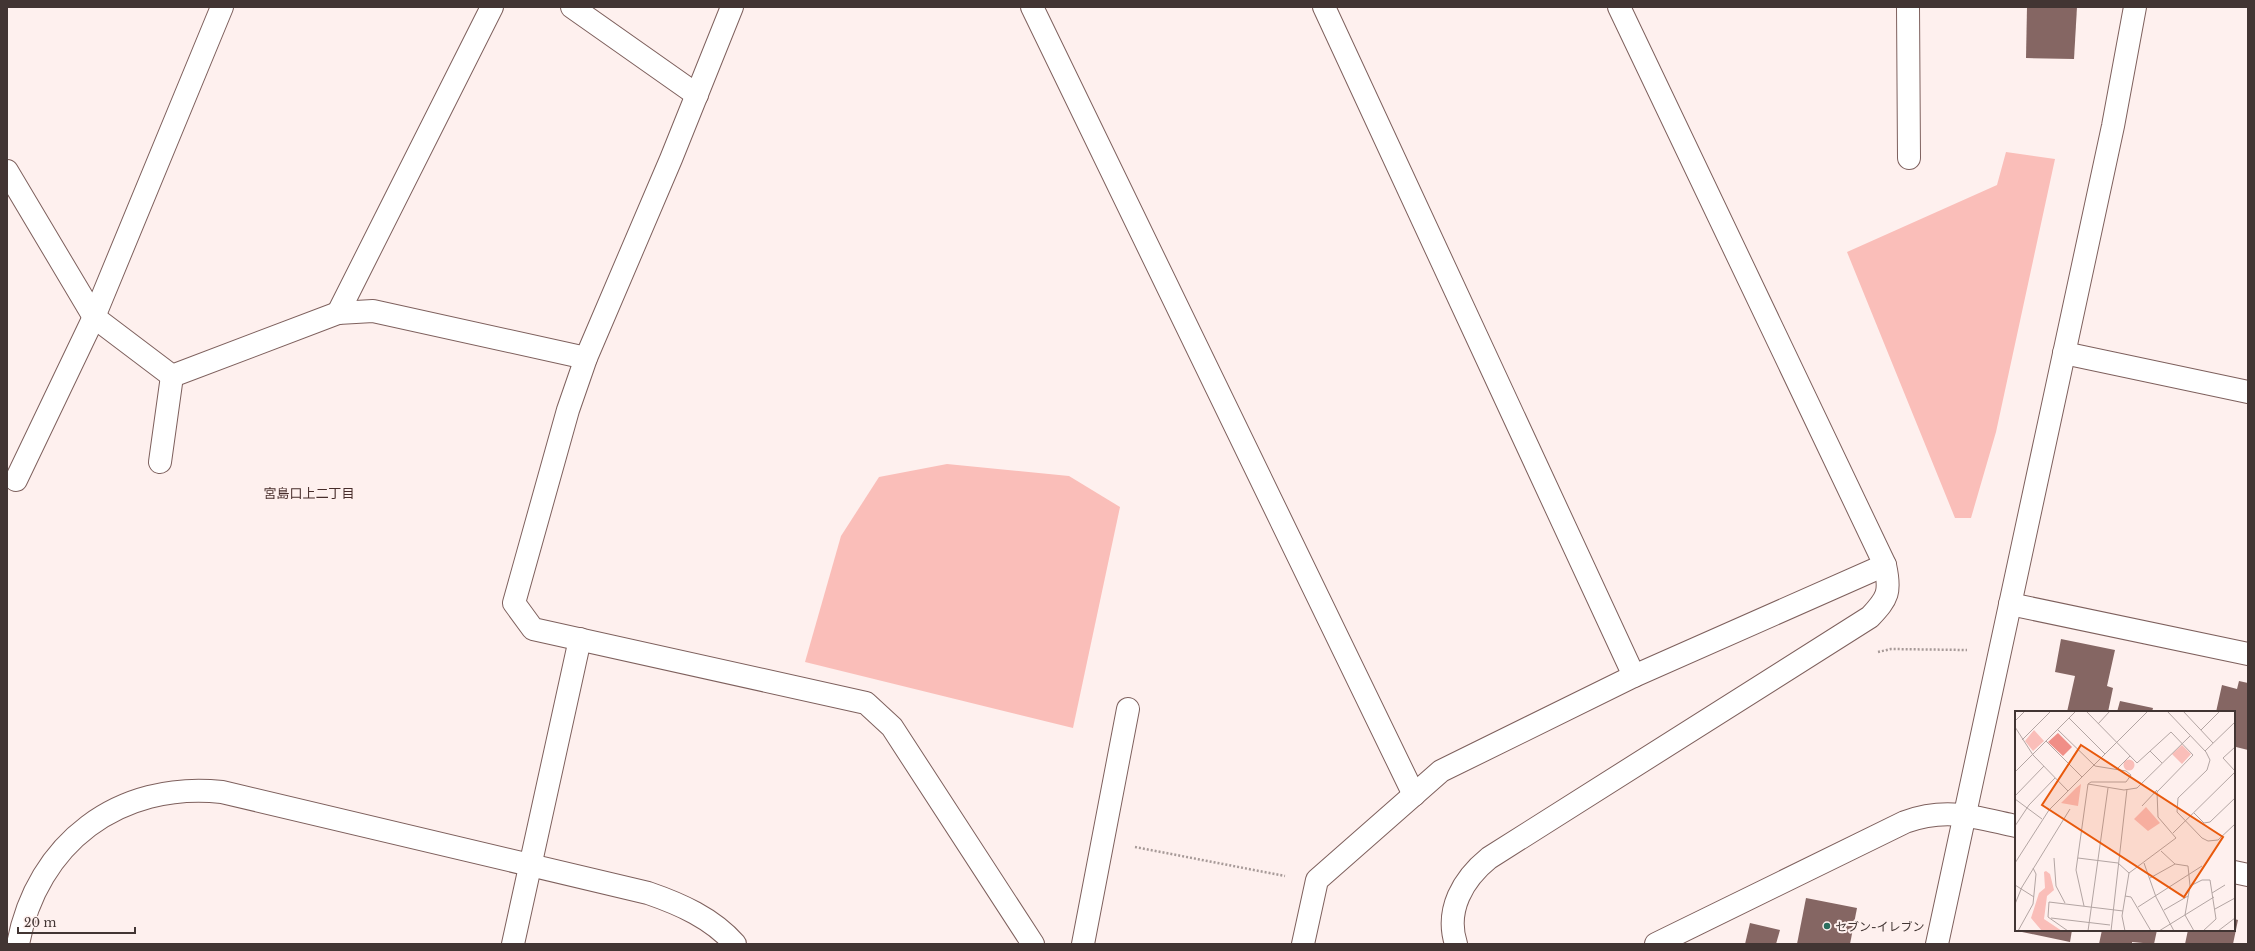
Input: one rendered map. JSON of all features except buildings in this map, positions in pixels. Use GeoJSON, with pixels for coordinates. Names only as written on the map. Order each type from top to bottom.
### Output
{"type":"FeatureCollection","features":[{"type":"Feature","properties":{"kind":"street"},"geometry":{"type":"LineString","coordinates":[[16,480],[94,317],[222,7]]}},
{"type":"Feature","properties":{"kind":"street"},"geometry":{"type":"LineString","coordinates":[[338,312],[492,7]]}},
{"type":"Feature","properties":{"kind":"street"},"geometry":{"type":"LineString","coordinates":[[572,7],[697,95]]}},
{"type":"Feature","properties":{"kind":"street"},"geometry":{"type":"LineString","coordinates":[[732,7],[697,95],[586,358],[568,410],[514,603],[533,629],[866,703],[892,727],[1033,944]]}},
{"type":"Feature","properties":{"kind":"street"},"geometry":{"type":"LineString","coordinates":[[1032,7],[1414,795]]}},
{"type":"Feature","properties":{"kind":"street"},"geometry":{"type":"LineString","coordinates":[[1324,7],[1634,676]]}},
{"type":"Feature","properties":{"kind":"street"},"geometry":{"type":"LineString","coordinates":[[1456,944],[1452,918],[1456,900],[1464,884],[1474,870],[1489,858],[1870,617],[1883,603],[1889,584],[1885,565],[1619,7]]}},
{"type":"Feature","properties":{"kind":"street"},"geometry":{"type":"LineString","coordinates":[[1908,7],[1910,158]]}},
{"type":"Feature","properties":{"kind":"street"},"geometry":{"type":"LineString","coordinates":[[1937,944],[2114,126],[2135,7]]}},
{"type":"Feature","properties":{"kind":"street"},"geometry":{"type":"LineString","coordinates":[[7,171],[94,317],[172,376]]}},
{"type":"Feature","properties":{"kind":"street"},"geometry":{"type":"LineString","coordinates":[[172,376],[338,312],[373,311],[586,358]]}},
{"type":"Feature","properties":{"kind":"street"},"geometry":{"type":"LineString","coordinates":[[2064,353],[2248,392]]}},
{"type":"Feature","properties":{"kind":"street"},"geometry":{"type":"LineString","coordinates":[[160,462],[172,376]]}},
{"type":"Feature","properties":{"kind":"street"},"geometry":{"type":"LineString","coordinates":[[1303,944],[1317,880],[1441,771],[1634,676],[1885,565]]}},
{"type":"Feature","properties":{"kind":"street"},"geometry":{"type":"LineString","coordinates":[[2010,604],[2248,654]]}},
{"type":"Feature","properties":{"kind":"street"},"geometry":{"type":"LineString","coordinates":[[513,944],[580,639]]}},
{"type":"Feature","properties":{"kind":"street"},"geometry":{"type":"LineString","coordinates":[[1083,944],[1128,709]]}},
{"type":"Feature","properties":{"kind":"street"},"geometry":{"type":"LineString","coordinates":[[18,944],[21,925],[35,890],[55,858],[81,831],[112,811],[147,797],[184,790],[222,792],[648,893],[671,900],[692,911],[712,924],[735,944]]}},
{"type":"Feature","properties":{"kind":"street"},"geometry":{"type":"LineString","coordinates":[[1656,944],[1675,938],[1905,822],[1924,815],[1944,813],[1965,815],[2015,826]]}},
{"type":"Feature","properties":{"kind":"street"},"geometry":{"type":"LineString","coordinates":[[2235,872],[2248,875]]}},
{"type":"Feature","properties":{"kind":"path"},"geometry":{"type":"LineString","coordinates":[[1875,653],[1891,649],[1967,650]]}},
{"type":"Feature","properties":{"kind":"path"},"geometry":{"type":"LineString","coordinates":[[1127,845],[1276,874]]}},
{"type":"Feature","properties":{"kind":"shaded area"},"geometry":{"type":"Polygon","coordinates":[[[2006,152],[2055,159],[1996,432],[1971,518],[1955,518],[1847,252],[1997,185],[2006,152]]]}},
{"type":"Feature","properties":{"kind":"shaded area"},"geometry":{"type":"Polygon","coordinates":[[[947,464],[1069,476],[1120,507],[1073,728],[805,662],[841,536],[879,477],[947,464]]]}},
{"type":"Feature","properties":{"kind":"place","name":"セブン-イレブン"},"geometry":{"type":"Point","coordinates":[1827,926]}},
{"type":"Feature","properties":{"kind":"district","name":"宮島口上二丁目"},"geometry":{"type":"Point","coordinates":[309,493]}}]}
